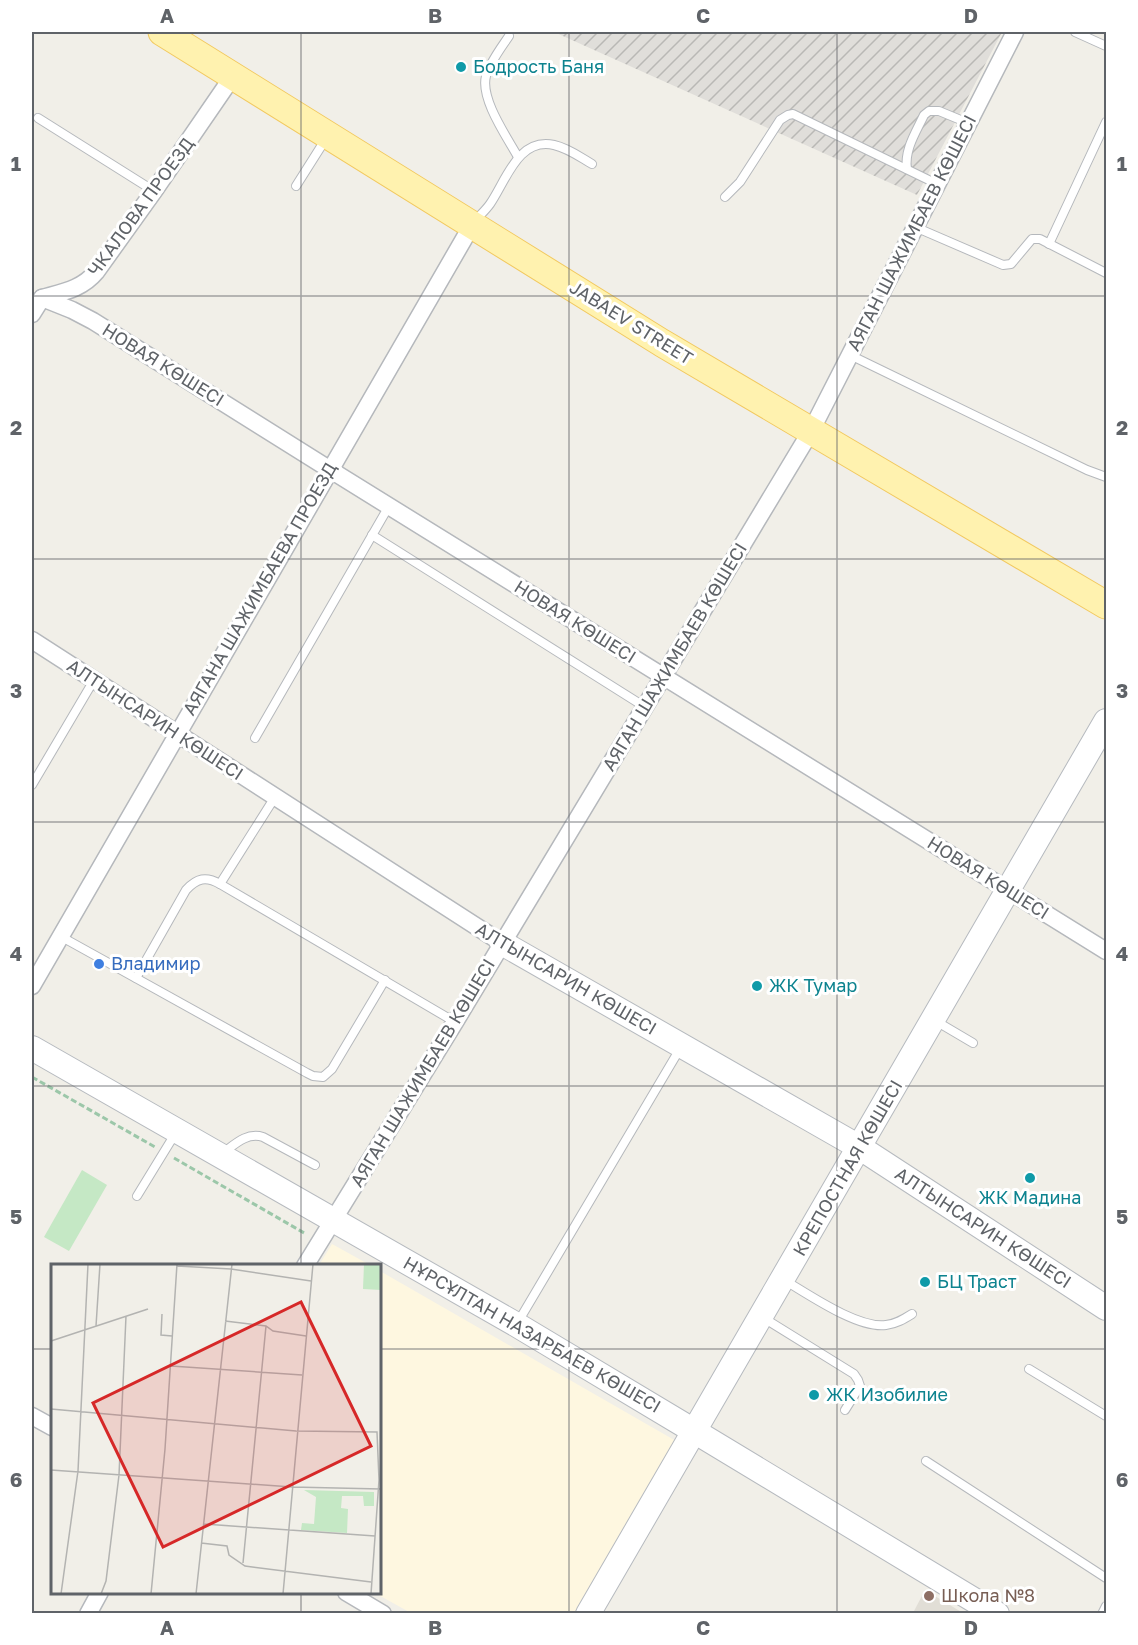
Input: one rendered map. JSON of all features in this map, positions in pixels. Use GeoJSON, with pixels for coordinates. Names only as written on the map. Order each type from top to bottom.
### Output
{"type":"FeatureCollection","features":[{"type":"Feature","properties":{"kind":"main road","name":"JABAEV STREET"},"geometry":{"type":"LineString","coordinates":[[162,32],[662,343],[1107,605]]}},
{"type":"Feature","properties":{"kind":"street","name":"АЯГАН ШАЖИМБАЕВ КӨШЕСІ"},"geometry":{"type":"LineString","coordinates":[[306,1264],[455,1022],[811,431],[1015,32]]}},
{"type":"Feature","properties":{"kind":"street","name":"ЧКАЛОВА ПРОЕЗД"},"geometry":{"type":"LineString","coordinates":[[37,296],[77,288],[88,282],[233,76]]}},
{"type":"Feature","properties":{"kind":"street","name":"АЯГАНА ШАЖИМБАЕВА ПРОЕЗД"},"geometry":{"type":"LineString","coordinates":[[32,986],[472,225]]}},
{"type":"Feature","properties":{"kind":"street"},"geometry":{"type":"LineString","coordinates":[[32,314],[37,296]]}},
{"type":"Feature","properties":{"kind":"street","name":"НОВАЯ КӨШЕСІ"},"geometry":{"type":"LineString","coordinates":[[37,296],[93,321],[329,470],[1107,951]]}},
{"type":"Feature","properties":{"kind":"street","name":"АЛТЫНСАРИН КӨШЕСІ"},"geometry":{"type":"LineString","coordinates":[[32,640],[502,943],[859,1147],[1107,1308]]}},
{"type":"Feature","properties":{"kind":"street","name":"КРЕПОСТНАЯ КӨШЕСІ"},"geometry":{"type":"LineString","coordinates":[[588,1614],[1107,721]]}},
{"type":"Feature","properties":{"kind":"street","name":"НҰРСҰЛТАН НАЗАРБАЕВ КӨШЕСІ"},"geometry":{"type":"LineString","coordinates":[[32,1048],[517,1325],[997,1614]]}},
{"type":"Feature","properties":{"kind":"street"},"geometry":{"type":"LineString","coordinates":[[32,1416],[51,1426]]}},
{"type":"Feature","properties":{"kind":"street"},"geometry":{"type":"LineString","coordinates":[[88,1614],[99,1594]]}},
{"type":"Feature","properties":{"kind":"street"},"geometry":{"type":"LineString","coordinates":[[348,1594],[382,1614]]}},
{"type":"Feature","properties":{"kind":"lane"},"geometry":{"type":"LineString","coordinates":[[1075,32],[1107,46]]}},
{"type":"Feature","properties":{"kind":"lane"},"geometry":{"type":"LineString","coordinates":[[509,36],[488,70],[485,90],[489,104],[518,157]]}},
{"type":"Feature","properties":{"kind":"lane"},"geometry":{"type":"LineString","coordinates":[[907,169],[909,149],[924,115],[929,111],[939,111],[968,123]]}},
{"type":"Feature","properties":{"kind":"lane"},"geometry":{"type":"LineString","coordinates":[[725,197],[740,182],[780,120],[788,115],[798,115],[937,184]]}},
{"type":"Feature","properties":{"kind":"lane"},"geometry":{"type":"LineString","coordinates":[[38,118],[154,191]]}},
{"type":"Feature","properties":{"kind":"lane"},"geometry":{"type":"LineString","coordinates":[[1049,243],[1107,122]]}},
{"type":"Feature","properties":{"kind":"lane"},"geometry":{"type":"LineString","coordinates":[[296,186],[329,134]]}},
{"type":"Feature","properties":{"kind":"lane"},"geometry":{"type":"LineString","coordinates":[[472,225],[489,206],[518,157],[532,146],[551,144],[592,164]]}},
{"type":"Feature","properties":{"kind":"lane"},"geometry":{"type":"LineString","coordinates":[[915,227],[1003,266],[1011,264],[1032,239],[1040,239],[1107,273]]}},
{"type":"Feature","properties":{"kind":"lane"},"geometry":{"type":"LineString","coordinates":[[850,355],[1087,470],[1107,477]]}},
{"type":"Feature","properties":{"kind":"lane"},"geometry":{"type":"LineString","coordinates":[[255,738],[388,506]]}},
{"type":"Feature","properties":{"kind":"lane"},"geometry":{"type":"LineString","coordinates":[[372,535],[645,707]]}},
{"type":"Feature","properties":{"kind":"lane"},"geometry":{"type":"LineString","coordinates":[[32,785],[94,680]]}},
{"type":"Feature","properties":{"kind":"lane"},"geometry":{"type":"LineString","coordinates":[[220,884],[275,797]]}},
{"type":"Feature","properties":{"kind":"lane"},"geometry":{"type":"LineString","coordinates":[[136,978],[186,890],[197,880],[204,878],[220,884],[455,1022]]}},
{"type":"Feature","properties":{"kind":"lane"},"geometry":{"type":"LineString","coordinates":[[60,936],[317,1077],[323,1077],[332,1069],[385,980]]}},
{"type":"Feature","properties":{"kind":"lane"},"geometry":{"type":"LineString","coordinates":[[933,1020],[973,1043]]}},
{"type":"Feature","properties":{"kind":"lane"},"geometry":{"type":"LineString","coordinates":[[517,1325],[682,1046]]}},
{"type":"Feature","properties":{"kind":"lane"},"geometry":{"type":"LineString","coordinates":[[137,1196],[177,1131]]}},
{"type":"Feature","properties":{"kind":"lane"},"geometry":{"type":"LineString","coordinates":[[220,1155],[246,1137],[255,1134],[315,1165]]}},
{"type":"Feature","properties":{"kind":"lane"},"geometry":{"type":"LineString","coordinates":[[783,1280],[836,1310],[870,1323],[888,1325],[912,1314]]}},
{"type":"Feature","properties":{"kind":"lane"},"geometry":{"type":"LineString","coordinates":[[761,1317],[855,1374],[860,1386],[845,1410]]}},
{"type":"Feature","properties":{"kind":"lane"},"geometry":{"type":"LineString","coordinates":[[1029,1369],[1107,1416]]}},
{"type":"Feature","properties":{"kind":"lane"},"geometry":{"type":"LineString","coordinates":[[926,1461],[1107,1578]]}},
{"type":"Feature","properties":{"kind":"lane"},"geometry":{"type":"LineString","coordinates":[[1102,1614],[1107,1606]]}},
{"type":"Feature","properties":{"kind":"path"},"geometry":{"type":"LineString","coordinates":[[32,1077],[320,1242]]}},
{"type":"Feature","properties":{"kind":"shaded area"},"geometry":{"type":"Polygon","coordinates":[[[554,32],[1002,32],[917,195],[554,32]]]}},
{"type":"Feature","properties":{"kind":"shaded area"},"geometry":{"type":"Polygon","coordinates":[[[332,1244],[368,1264],[320,1264],[332,1244]]]}},
{"type":"Feature","properties":{"kind":"shaded area"},"geometry":{"type":"Polygon","coordinates":[[[381,1272],[676,1441],[575,1613],[411,1613],[377,1594],[381,1594],[381,1272]]]}},
{"type":"Feature","properties":{"kind":"shaded area","name":"Школа №8"},"geometry":{"type":"Polygon","coordinates":[[[925,1590],[963,1613],[913,1613],[925,1590]]]}},
{"type":"Feature","properties":{"kind":"green space"},"geometry":{"type":"Polygon","coordinates":[[[82,1170],[107,1185],[69,1251],[44,1237],[82,1170]]]}},
{"type":"Feature","properties":{"kind":"place","name":"Бодрость Баня"},"geometry":{"type":"Point","coordinates":[461,67]}},
{"type":"Feature","properties":{"kind":"place","name":"Владимир"},"geometry":{"type":"Point","coordinates":[99,964]}},
{"type":"Feature","properties":{"kind":"place","name":"ЖК Тумар"},"geometry":{"type":"Point","coordinates":[757,986]}},
{"type":"Feature","properties":{"kind":"place","name":"ЖК Мадина"},"geometry":{"type":"Point","coordinates":[1030,1178]}},
{"type":"Feature","properties":{"kind":"place","name":"БЦ Траст"},"geometry":{"type":"Point","coordinates":[925,1282]}},
{"type":"Feature","properties":{"kind":"place","name":"ЖК Изобилие"},"geometry":{"type":"Point","coordinates":[814,1395]}},
{"type":"Feature","properties":{"kind":"place","name":"Школа №8"},"geometry":{"type":"Point","coordinates":[929,1596]}}]}
